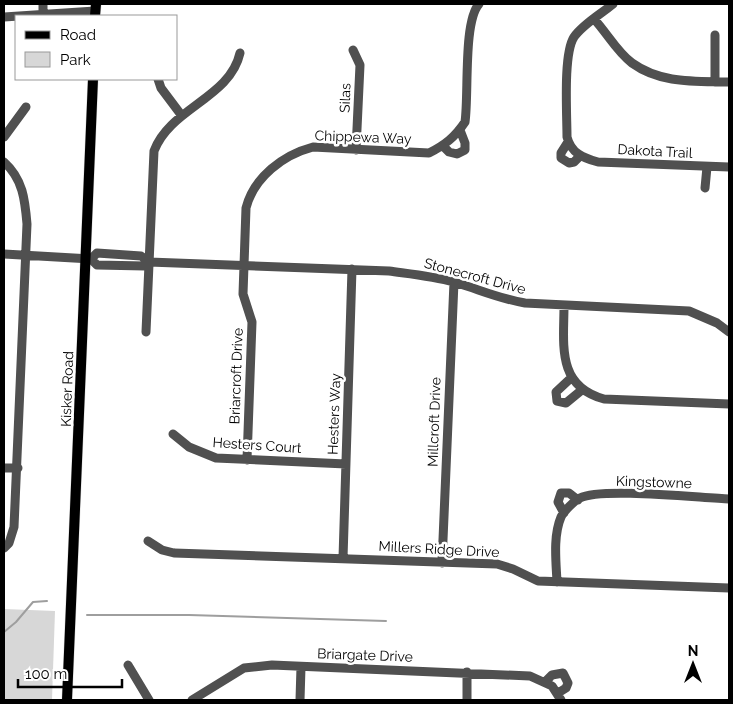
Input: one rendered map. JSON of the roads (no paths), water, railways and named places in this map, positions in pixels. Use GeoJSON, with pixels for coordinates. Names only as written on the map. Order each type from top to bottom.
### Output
{"type":"FeatureCollection","features":[{"type":"Feature","properties":{"kind":"main road","name":"Kisker Road"},"geometry":{"type":"LineString","coordinates":[[67,700],[89,259],[93,80]]}},
{"type":"Feature","properties":{"kind":"street"},"geometry":{"type":"LineString","coordinates":[[43,4],[43,15],[95,10]]}},
{"type":"Feature","properties":{"kind":"street","name":"Chippewa Way"},"geometry":{"type":"LineString","coordinates":[[244,265],[246,208],[249,194],[271,169],[299,151],[313,147],[429,153],[443,146],[460,130],[465,122],[467,106],[472,15],[479,4]]}},
{"type":"Feature","properties":{"kind":"street"},"geometry":{"type":"LineString","coordinates":[[580,156],[568,142],[567,64],[570,47],[578,32],[612,4]]}},
{"type":"Feature","properties":{"kind":"street"},"geometry":{"type":"LineString","coordinates":[[594,19],[634,64],[665,78],[698,82],[729,82]]}},
{"type":"Feature","properties":{"kind":"street"},"geometry":{"type":"LineString","coordinates":[[715,35],[715,82]]}},
{"type":"Feature","properties":{"kind":"street","name":"Silas"},"geometry":{"type":"LineString","coordinates":[[353,50],[360,65],[356,150]]}},
{"type":"Feature","properties":{"kind":"street"},"geometry":{"type":"LineString","coordinates":[[146,332],[154,151],[159,138],[169,126],[231,76],[240,53]]}},
{"type":"Feature","properties":{"kind":"street"},"geometry":{"type":"LineString","coordinates":[[158,80],[161,88],[182,116]]}},
{"type":"Feature","properties":{"kind":"street"},"geometry":{"type":"LineString","coordinates":[[4,137],[26,107]]}},
{"type":"Feature","properties":{"kind":"street","name":"Chippewa Way"},"geometry":{"type":"LineString","coordinates":[[443,146],[449,152],[457,154],[465,150],[465,142],[460,130]]}},
{"type":"Feature","properties":{"kind":"street","name":"Dakota Trail"},"geometry":{"type":"LineString","coordinates":[[568,142],[561,158],[569,163],[574,162],[580,156],[598,162],[729,168]]}},
{"type":"Feature","properties":{"kind":"street"},"geometry":{"type":"LineString","coordinates":[[4,162],[17,178],[25,195],[27,224],[14,527],[9,543],[4,548]]}},
{"type":"Feature","properties":{"kind":"street"},"geometry":{"type":"LineString","coordinates":[[705,188],[707,168]]}},
{"type":"Feature","properties":{"kind":"street","name":"Stonecroft Drive"},"geometry":{"type":"LineString","coordinates":[[4,254],[89,259],[97,264],[145,266],[149,262],[244,265],[352,269],[422,275],[454,282],[502,299],[524,304],[689,311],[717,323],[729,332]]}},
{"type":"Feature","properties":{"kind":"street","name":"Briarcroft Drive"},"geometry":{"type":"LineString","coordinates":[[244,265],[243,294],[252,322],[247,460]]}},
{"type":"Feature","properties":{"kind":"street","name":"Hesters Way"},"geometry":{"type":"LineString","coordinates":[[343,558],[352,269]]}},
{"type":"Feature","properties":{"kind":"street","name":"Millcroft Drive"},"geometry":{"type":"LineString","coordinates":[[442,563],[454,282]]}},
{"type":"Feature","properties":{"kind":"street"},"geometry":{"type":"LineString","coordinates":[[564,305],[564,358],[572,378],[583,389],[604,399],[729,404]]}},
{"type":"Feature","properties":{"kind":"street"},"geometry":{"type":"LineString","coordinates":[[572,378],[556,392],[558,401],[566,403],[583,389]]}},
{"type":"Feature","properties":{"kind":"street","name":"Hesters Court"},"geometry":{"type":"LineString","coordinates":[[173,434],[189,448],[216,458],[346,464]]}},
{"type":"Feature","properties":{"kind":"street"},"geometry":{"type":"LineString","coordinates":[[4,468],[18,468]]}},
{"type":"Feature","properties":{"kind":"street","name":"Kingstowne"},"geometry":{"type":"LineString","coordinates":[[564,513],[558,502],[561,493],[569,493],[578,500]]}},
{"type":"Feature","properties":{"kind":"street","name":"Kingstowne"},"geometry":{"type":"LineString","coordinates":[[557,582],[557,532],[564,513],[578,500],[601,493],[729,498]]}},
{"type":"Feature","properties":{"kind":"street","name":"Millers Ridge Drive"},"geometry":{"type":"LineString","coordinates":[[148,541],[162,550],[174,553],[497,564],[513,569],[538,581],[729,588]]}},
{"type":"Feature","properties":{"kind":"street"},"geometry":{"type":"LineString","coordinates":[[128,665],[149,700]]}},
{"type":"Feature","properties":{"kind":"street","name":"Briargate Drive"},"geometry":{"type":"LineString","coordinates":[[192,700],[244,668],[256,665],[530,676],[545,682],[559,697],[568,683],[563,673],[552,675],[545,682]]}},
{"type":"Feature","properties":{"kind":"street"},"geometry":{"type":"LineString","coordinates":[[300,700],[301,667]]}},
{"type":"Feature","properties":{"kind":"street"},"geometry":{"type":"LineString","coordinates":[[467,672],[467,700]]}},
{"type":"Feature","properties":{"kind":"waterway"},"geometry":{"type":"LineString","coordinates":[[4,632],[16,622],[33,602],[47,601]]}},
{"type":"Feature","properties":{"kind":"waterway"},"geometry":{"type":"LineString","coordinates":[[87,615],[189,615],[386,621]]}}]}
